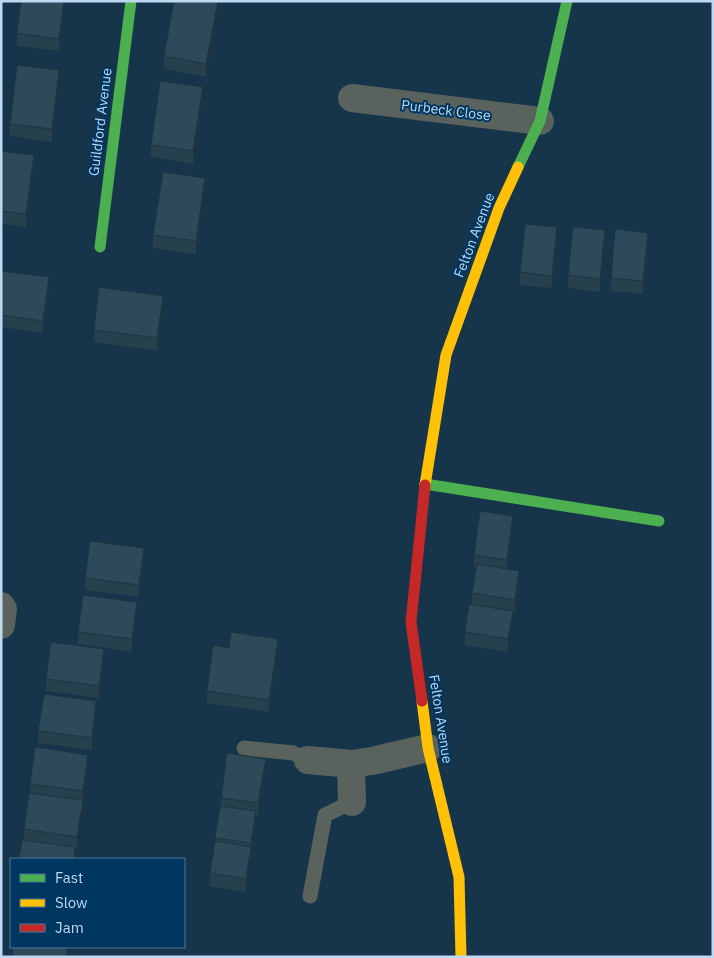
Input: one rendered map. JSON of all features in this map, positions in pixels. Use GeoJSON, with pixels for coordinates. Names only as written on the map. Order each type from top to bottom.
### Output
{"type":"FeatureCollection","features":[{"type":"Feature","properties":{"kind":"street","name":"Guildford Avenue"},"geometry":{"type":"LineString","coordinates":[[100,247],[131,1]]}},
{"type":"Feature","properties":{"kind":"street","name":"Felton Avenue"},"geometry":{"type":"LineString","coordinates":[[462,957],[459,877],[428,748],[411,622],[425,484],[446,355],[500,208],[540,121],[568,1]]}},
{"type":"Feature","properties":{"kind":"street","name":"Purbeck Close"},"geometry":{"type":"LineString","coordinates":[[352,98],[540,121]]}},
{"type":"Feature","properties":{"kind":"street"},"geometry":{"type":"LineString","coordinates":[[425,484],[659,521]]}},
{"type":"Feature","properties":{"kind":"street"},"geometry":{"type":"LineString","coordinates":[[1,606],[3,609],[1,625]]}},
{"type":"Feature","properties":{"kind":"street"},"geometry":{"type":"LineString","coordinates":[[308,760],[351,764],[428,748]]}},
{"type":"Feature","properties":{"kind":"street"},"geometry":{"type":"LineString","coordinates":[[351,764],[352,802]]}},
{"type":"Feature","properties":{"kind":"lane"},"geometry":{"type":"LineString","coordinates":[[244,748],[293,753],[308,760]]}},
{"type":"Feature","properties":{"kind":"lane"},"geometry":{"type":"LineString","coordinates":[[310,896],[325,815],[352,802]]}},
{"type":"Feature","properties":{"kind":"building"},"geometry":{"type":"Polygon","coordinates":[[[21,1],[64,1],[59,39],[17,33],[21,1]]]}},
{"type":"Feature","properties":{"kind":"building"},"geometry":{"type":"Polygon","coordinates":[[[174,1],[218,1],[206,64],[164,56],[174,1]]]}},
{"type":"Feature","properties":{"kind":"building"},"geometry":{"type":"Polygon","coordinates":[[[17,65],[59,70],[52,129],[10,124],[17,65]]]}},
{"type":"Feature","properties":{"kind":"building"},"geometry":{"type":"Polygon","coordinates":[[[160,81],[203,87],[193,151],[151,145],[160,81]]]}},
{"type":"Feature","properties":{"kind":"building"},"geometry":{"type":"Polygon","coordinates":[[[1,151],[34,155],[26,214],[1,211],[1,151]]]}},
{"type":"Feature","properties":{"kind":"building"},"geometry":{"type":"Polygon","coordinates":[[[163,172],[205,178],[196,241],[153,235],[163,172]]]}},
{"type":"Feature","properties":{"kind":"building"},"geometry":{"type":"Polygon","coordinates":[[[525,224],[557,227],[552,276],[520,272],[525,224]]]}},
{"type":"Feature","properties":{"kind":"building"},"geometry":{"type":"Polygon","coordinates":[[[573,227],[605,230],[600,279],[568,275],[573,227]]]}},
{"type":"Feature","properties":{"kind":"building"},"geometry":{"type":"Polygon","coordinates":[[[615,229],[648,233],[643,281],[611,278],[615,229]]]}},
{"type":"Feature","properties":{"kind":"building"},"geometry":{"type":"Polygon","coordinates":[[[1,271],[49,277],[43,321],[1,315],[1,271]]]}},
{"type":"Feature","properties":{"kind":"building"},"geometry":{"type":"Polygon","coordinates":[[[99,287],[163,296],[157,338],[94,330],[99,287]]]}},
{"type":"Feature","properties":{"kind":"building"},"geometry":{"type":"Polygon","coordinates":[[[480,511],[513,516],[507,560],[474,555],[480,511]]]}},
{"type":"Feature","properties":{"kind":"building"},"geometry":{"type":"Polygon","coordinates":[[[90,541],[144,548],[139,585],[85,578],[90,541]]]}},
{"type":"Feature","properties":{"kind":"building"},"geometry":{"type":"Polygon","coordinates":[[[477,564],[519,571],[515,600],[472,593],[477,564]]]}},
{"type":"Feature","properties":{"kind":"building"},"geometry":{"type":"Polygon","coordinates":[[[83,595],[137,602],[132,639],[78,632],[83,595]]]}},
{"type":"Feature","properties":{"kind":"building"},"geometry":{"type":"Polygon","coordinates":[[[469,604],[513,611],[508,639],[465,632],[469,604]]]}},
{"type":"Feature","properties":{"kind":"building"},"geometry":{"type":"Polygon","coordinates":[[[231,632],[278,639],[269,700],[207,691],[213,645],[229,648],[231,632]]]}},
{"type":"Feature","properties":{"kind":"building"},"geometry":{"type":"Polygon","coordinates":[[[51,642],[104,649],[99,686],[46,679],[51,642]]]}},
{"type":"Feature","properties":{"kind":"building"},"geometry":{"type":"Polygon","coordinates":[[[44,694],[96,701],[92,738],[38,731],[44,694]]]}},
{"type":"Feature","properties":{"kind":"building"},"geometry":{"type":"Polygon","coordinates":[[[35,747],[88,755],[83,791],[30,784],[35,747]]]}},
{"type":"Feature","properties":{"kind":"building"},"geometry":{"type":"Polygon","coordinates":[[[227,753],[266,759],[258,803],[221,798],[227,753]]]}},
{"type":"Feature","properties":{"kind":"building"},"geometry":{"type":"Polygon","coordinates":[[[29,793],[83,800],[77,837],[24,829],[29,793]]]}},
{"type":"Feature","properties":{"kind":"building"},"geometry":{"type":"Polygon","coordinates":[[[220,806],[256,811],[251,843],[215,838],[220,806]]]}},
{"type":"Feature","properties":{"kind":"building"},"geometry":{"type":"Polygon","coordinates":[[[22,840],[75,847],[74,858],[19,858],[22,840]]]}},
{"type":"Feature","properties":{"kind":"building"},"geometry":{"type":"Polygon","coordinates":[[[215,841],[251,847],[246,879],[210,873],[215,841]]]}},
{"type":"Feature","properties":{"kind":"building"},"geometry":{"type":"Polygon","coordinates":[[[13,948],[67,948],[66,957],[12,957],[13,948]]]}},
{"type":"Feature","properties":{"kind":"traffic: fast"},"geometry":{"type":"LineString","coordinates":[[100,247],[131,1]]}},
{"type":"Feature","properties":{"kind":"traffic: fast"},"geometry":{"type":"LineString","coordinates":[[518,167],[540,121],[567,1]]}},
{"type":"Feature","properties":{"kind":"traffic: fast"},"geometry":{"type":"LineString","coordinates":[[425,484],[659,521]]}},
{"type":"Feature","properties":{"kind":"traffic: slow"},"geometry":{"type":"LineString","coordinates":[[425,485],[446,355],[499,208],[518,167]]}},
{"type":"Feature","properties":{"kind":"traffic: slow"},"geometry":{"type":"LineString","coordinates":[[422,701],[428,748],[459,877],[461,957]]}},
{"type":"Feature","properties":{"kind":"traffic: jam"},"geometry":{"type":"LineString","coordinates":[[422,701],[411,622],[425,485]]}}]}
